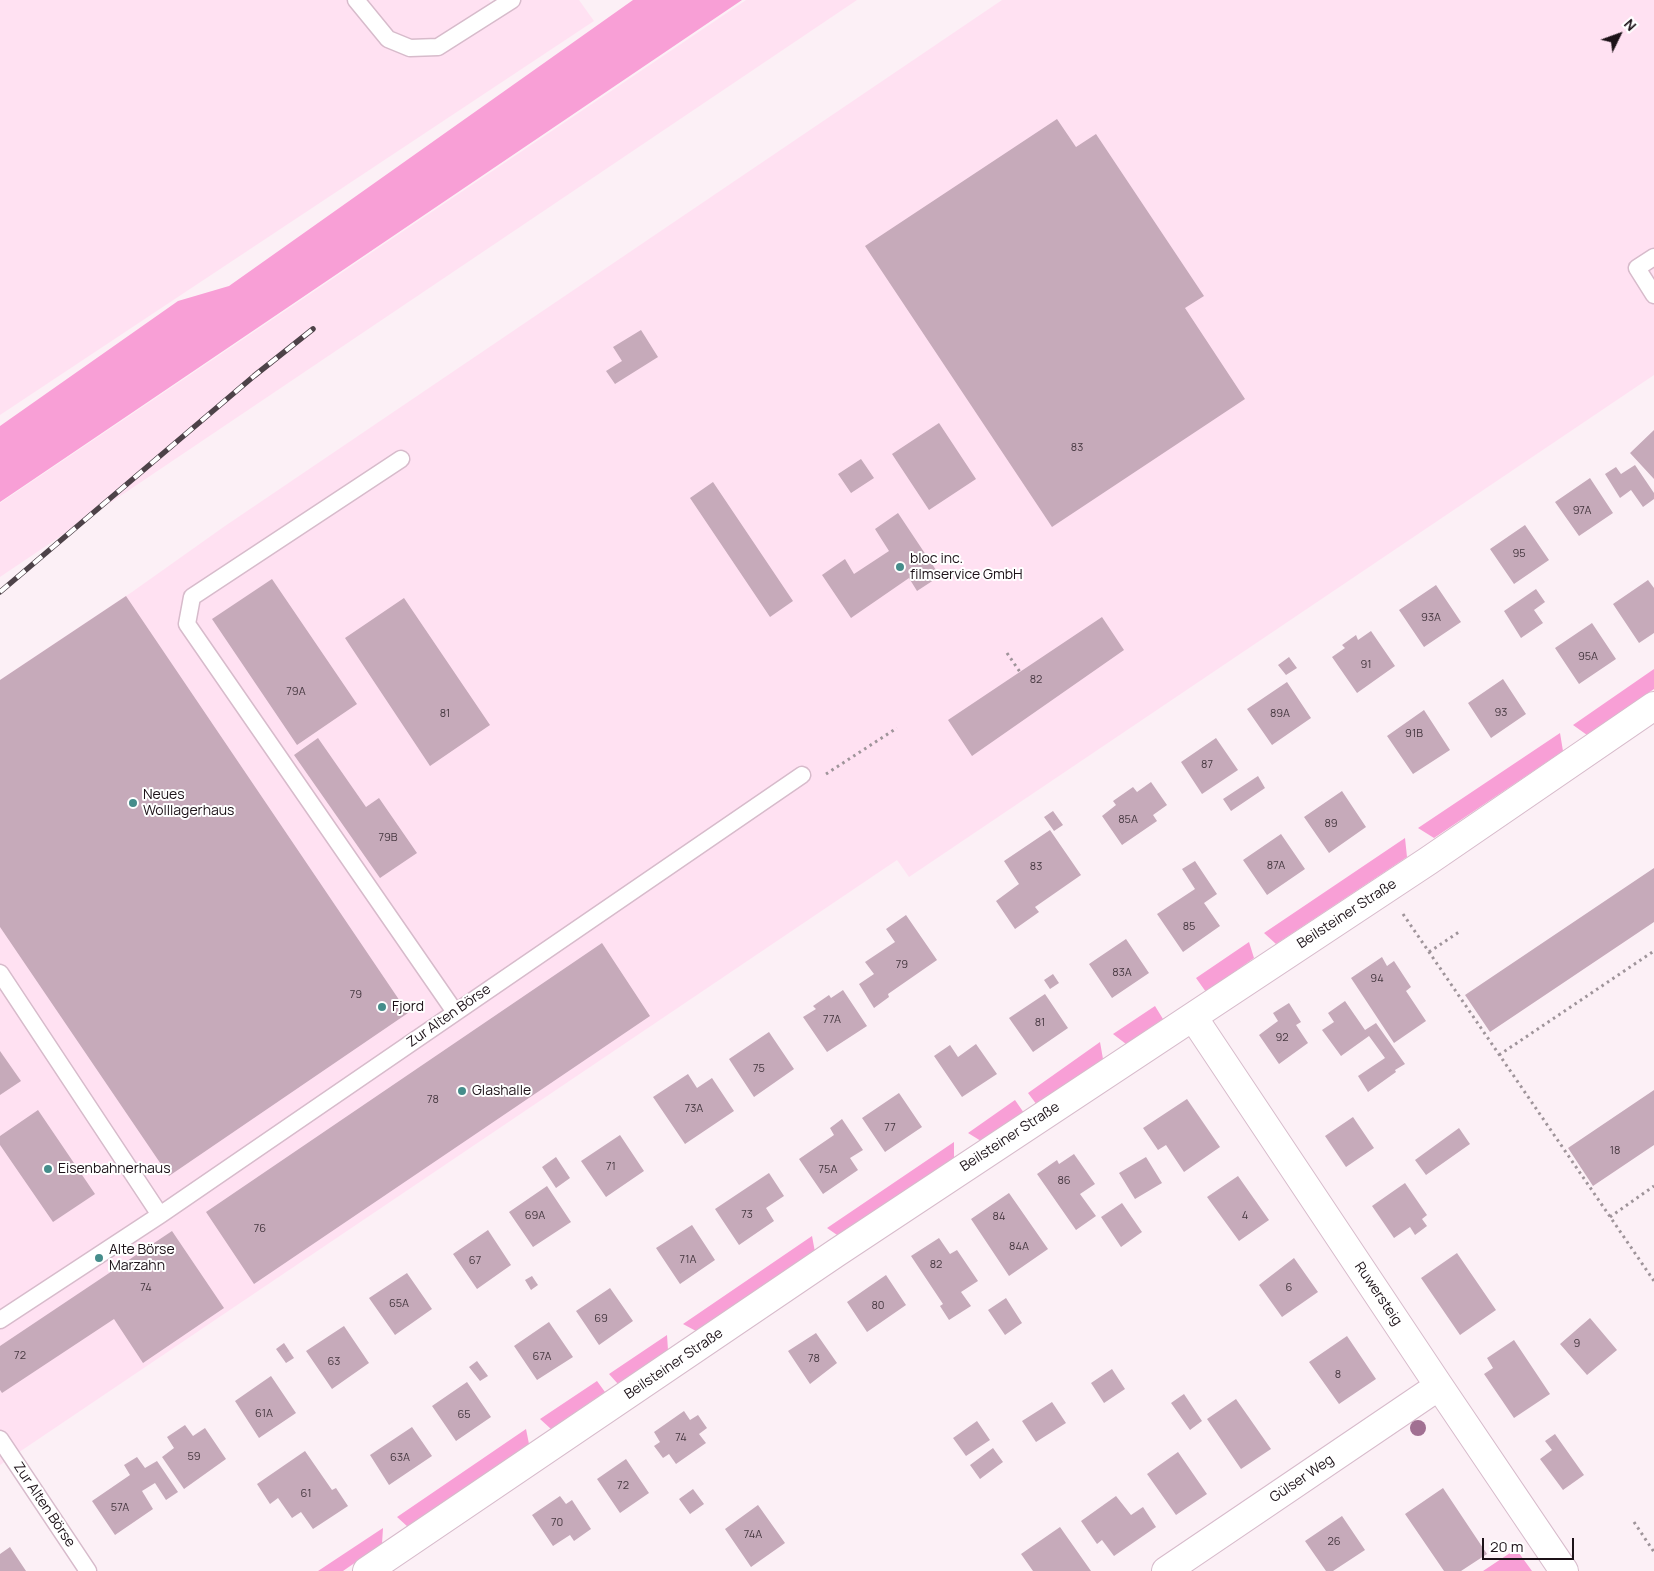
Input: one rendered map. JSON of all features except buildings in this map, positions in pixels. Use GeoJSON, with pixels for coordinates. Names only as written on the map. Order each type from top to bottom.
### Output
{"type":"FeatureCollection","features":[{"type":"Feature","properties":{"kind":"street","name":"Beilsteiner Straße"},"geometry":{"type":"LineString","coordinates":[[367,1571],[674,1365],[836,1253],[1385,889],[1654,706]]}},
{"type":"Feature","properties":{"kind":"street","name":"Ruwersteig"},"geometry":{"type":"LineString","coordinates":[[1193,1017],[1438,1386],[1564,1571]]}},
{"type":"Feature","properties":{"kind":"street","name":"Gülser Weg"},"geometry":{"type":"LineString","coordinates":[[1166,1571],[1438,1386]]}},
{"type":"Feature","properties":{"kind":"lane"},"geometry":{"type":"LineString","coordinates":[[356,0],[388,39],[410,48],[438,47],[512,0]]}},
{"type":"Feature","properties":{"kind":"lane"},"geometry":{"type":"LineString","coordinates":[[1654,257],[1637,268],[1654,295]]}},
{"type":"Feature","properties":{"kind":"lane"},"geometry":{"type":"LineString","coordinates":[[401,460],[192,597],[187,624],[455,1012]]}},
{"type":"Feature","properties":{"kind":"lane","name":"Zur Alten Börse"},"geometry":{"type":"LineString","coordinates":[[0,1320],[160,1214],[802,775]]}},
{"type":"Feature","properties":{"kind":"lane"},"geometry":{"type":"LineString","coordinates":[[0,973],[160,1214]]}},
{"type":"Feature","properties":{"kind":"lane","name":"Zur Alten Börse"},"geometry":{"type":"LineString","coordinates":[[0,1439],[88,1571]]}},
{"type":"Feature","properties":{"kind":"path"},"geometry":{"type":"LineString","coordinates":[[1007,653],[1020,672]]}},
{"type":"Feature","properties":{"kind":"path"},"geometry":{"type":"LineString","coordinates":[[802,775],[811,784],[897,728]]}},
{"type":"Feature","properties":{"kind":"path"},"geometry":{"type":"LineString","coordinates":[[1385,889],[1654,1281]]}},
{"type":"Feature","properties":{"kind":"path"},"geometry":{"type":"LineString","coordinates":[[1429,952],[1459,932]]}},
{"type":"Feature","properties":{"kind":"path"},"geometry":{"type":"LineString","coordinates":[[1499,1055],[1654,951]]}},
{"type":"Feature","properties":{"kind":"path"},"geometry":{"type":"LineString","coordinates":[[1610,1216],[1654,1186]]}},
{"type":"Feature","properties":{"kind":"path"},"geometry":{"type":"LineString","coordinates":[[1634,1522],[1654,1552]]}},
{"type":"Feature","properties":{"kind":"shaded area"},"geometry":{"type":"Polygon","coordinates":[[[0,0],[489,0],[491,3],[495,0],[579,0],[594,21],[0,415],[0,0]]]}},
{"type":"Feature","properties":{"kind":"shaded area"},"geometry":{"type":"Polygon","coordinates":[[[633,0],[742,0],[0,502],[0,426],[178,301],[229,286],[633,0]]]}},
{"type":"Feature","properties":{"kind":"shaded area"},"geometry":{"type":"Polygon","coordinates":[[[746,0],[857,0],[0,577],[0,503],[746,0]]]}},
{"type":"Feature","properties":{"kind":"shaded area"},"geometry":{"type":"Polygon","coordinates":[[[1002,0],[1654,0],[1654,375],[909,877],[897,860],[0,1465],[0,680],[1002,0]]]}},
{"type":"Feature","properties":{"kind":"shaded area"},"geometry":{"type":"Polygon","coordinates":[[[1654,669],[1654,689],[1587,735],[1573,725],[1654,669]]]}},
{"type":"Feature","properties":{"kind":"shaded area"},"geometry":{"type":"Polygon","coordinates":[[[1560,733],[1563,751],[1434,838],[1418,828],[1560,733]]]}},
{"type":"Feature","properties":{"kind":"shaded area"},"geometry":{"type":"Polygon","coordinates":[[[1405,838],[1407,857],[1276,944],[1264,933],[1405,838]]]}},
{"type":"Feature","properties":{"kind":"shaded area"},"geometry":{"type":"Polygon","coordinates":[[[1249,942],[1254,958],[1206,992],[1196,978],[1249,942]]]}},
{"type":"Feature","properties":{"kind":"shaded area"},"geometry":{"type":"Polygon","coordinates":[[[1155,1006],[1163,1019],[1126,1044],[1113,1034],[1155,1006]]]}},
{"type":"Feature","properties":{"kind":"shaded area"},"geometry":{"type":"Polygon","coordinates":[[[1100,1042],[1103,1059],[1037,1105],[1028,1093],[1100,1042]]]}},
{"type":"Feature","properties":{"kind":"shaded area"},"geometry":{"type":"Polygon","coordinates":[[[1015,1100],[1024,1113],[981,1141],[968,1133],[1015,1100]]]}},
{"type":"Feature","properties":{"kind":"shaded area"},"geometry":{"type":"Polygon","coordinates":[[[954,1142],[954,1159],[840,1237],[827,1228],[954,1142]]]}},
{"type":"Feature","properties":{"kind":"shaded area"},"geometry":{"type":"Polygon","coordinates":[[[812,1236],[815,1252],[696,1331],[683,1324],[812,1236]]]}},
{"type":"Feature","properties":{"kind":"shaded area"},"geometry":{"type":"Polygon","coordinates":[[[667,1335],[668,1350],[618,1384],[609,1374],[667,1335]]]}},
{"type":"Feature","properties":{"kind":"shaded area"},"geometry":{"type":"Polygon","coordinates":[[[597,1381],[605,1392],[551,1429],[540,1419],[597,1381]]]}},
{"type":"Feature","properties":{"kind":"shaded area"},"geometry":{"type":"Polygon","coordinates":[[[526,1429],[529,1444],[408,1527],[397,1517],[526,1429]]]}},
{"type":"Feature","properties":{"kind":"shaded area"},"geometry":{"type":"Polygon","coordinates":[[[383,1528],[382,1544],[343,1571],[318,1571],[383,1528]]]}},
{"type":"Feature","properties":{"kind":"shaded area"},"geometry":{"type":"Polygon","coordinates":[[[1516,1549],[1532,1571],[1483,1571],[1516,1549]]]}},
{"type":"Feature","properties":{"kind":"railway"},"geometry":{"type":"LineString","coordinates":[[0,592],[254,376],[313,329]]}},
{"type":"Feature","properties":{"kind":"place","name":"bloc inc. filmservice GmbH"},"geometry":{"type":"Point","coordinates":[900,567]}},
{"type":"Feature","properties":{"kind":"place","name":"Neues Wolllagerhaus"},"geometry":{"type":"Point","coordinates":[133,803]}},
{"type":"Feature","properties":{"kind":"place","name":"Fjord"},"geometry":{"type":"Point","coordinates":[382,1007]}},
{"type":"Feature","properties":{"kind":"place","name":"Glashalle"},"geometry":{"type":"Point","coordinates":[462,1091]}},
{"type":"Feature","properties":{"kind":"place","name":"Eisenbahnerhaus"},"geometry":{"type":"Point","coordinates":[48,1169]}},
{"type":"Feature","properties":{"kind":"place","name":"Alte Börse Marzahn"},"geometry":{"type":"Point","coordinates":[99,1258]}}]}
